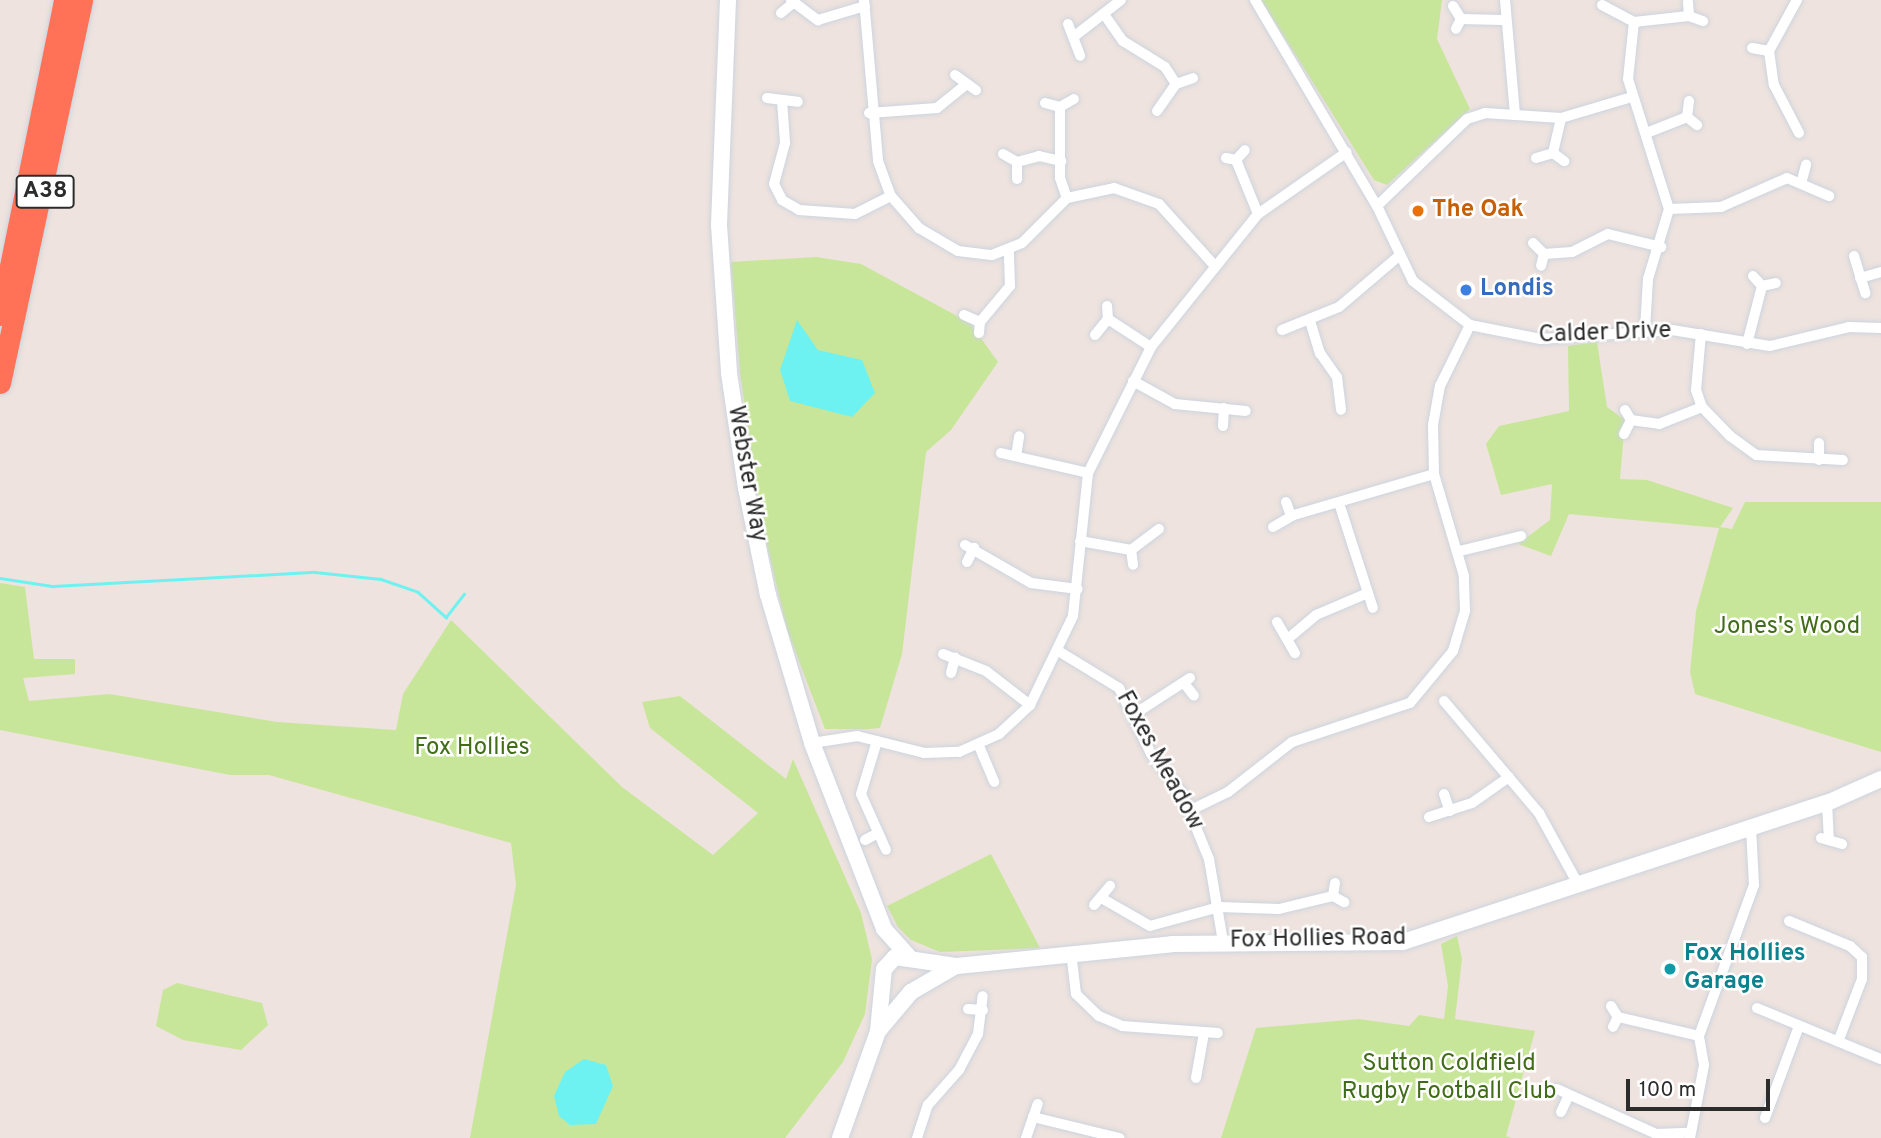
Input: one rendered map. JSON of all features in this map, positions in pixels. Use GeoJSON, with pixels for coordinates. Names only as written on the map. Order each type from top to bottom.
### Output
{"type":"FeatureCollection","features":[{"type":"Feature","properties":{"kind":"highway","name":"A38"},"geometry":{"type":"LineString","coordinates":[[0,315],[64,0]]}},
{"type":"Feature","properties":{"kind":"highway","name":"A38"},"geometry":{"type":"LineString","coordinates":[[0,383],[82,0]]}},
{"type":"Feature","properties":{"kind":"street","name":"Webster Way"},"geometry":{"type":"LineString","coordinates":[[728,0],[719,225],[729,373],[768,595],[812,743],[884,929],[884,976],[878,1031]]}},
{"type":"Feature","properties":{"kind":"street"},"geometry":{"type":"LineString","coordinates":[[1076,35],[1106,18],[1121,0]]}},
{"type":"Feature","properties":{"kind":"street","name":"Calder Drive"},"geometry":{"type":"LineString","coordinates":[[1255,0],[1377,206],[1399,256],[1435,304],[1470,325],[1541,339],[1645,329],[1701,334],[1747,344],[1806,342],[1849,327],[1881,328]]}},
{"type":"Feature","properties":{"kind":"street"},"geometry":{"type":"LineString","coordinates":[[1505,0],[1503,20],[1517,88],[1515,114]]}},
{"type":"Feature","properties":{"kind":"street"},"geometry":{"type":"LineString","coordinates":[[1797,0],[1769,51],[1774,85],[1798,133]]}},
{"type":"Feature","properties":{"kind":"street"},"geometry":{"type":"LineString","coordinates":[[781,13],[792,2],[818,20],[865,3],[869,113],[891,196],[919,228],[951,248],[975,255],[1009,250],[1067,198],[1101,188],[1146,196],[1213,264]]}},
{"type":"Feature","properties":{"kind":"street"},"geometry":{"type":"LineString","coordinates":[[1688,2],[1689,16]]}},
{"type":"Feature","properties":{"kind":"street"},"geometry":{"type":"LineString","coordinates":[[1590,11],[1601,3],[1634,22],[1689,16],[1703,21]]}},
{"type":"Feature","properties":{"kind":"street"},"geometry":{"type":"LineString","coordinates":[[1453,6],[1459,24],[1503,20]]}},
{"type":"Feature","properties":{"kind":"street"},"geometry":{"type":"LineString","coordinates":[[1106,18],[1123,41],[1165,67],[1176,84]]}},
{"type":"Feature","properties":{"kind":"street"},"geometry":{"type":"LineString","coordinates":[[1634,22],[1627,61],[1632,97],[1649,132],[1670,209],[1661,247],[1646,290],[1645,329]]}},
{"type":"Feature","properties":{"kind":"street"},"geometry":{"type":"LineString","coordinates":[[1068,24],[1076,35],[1080,56]]}},
{"type":"Feature","properties":{"kind":"street"},"geometry":{"type":"LineString","coordinates":[[1752,48],[1769,51]]}},
{"type":"Feature","properties":{"kind":"street"},"geometry":{"type":"LineString","coordinates":[[869,113],[937,108],[971,87],[955,75]]}},
{"type":"Feature","properties":{"kind":"street"},"geometry":{"type":"LineString","coordinates":[[1157,111],[1176,84],[1194,78]]}},
{"type":"Feature","properties":{"kind":"street"},"geometry":{"type":"LineString","coordinates":[[1377,206],[1467,119],[1515,114],[1561,118],[1632,97]]}},
{"type":"Feature","properties":{"kind":"street"},"geometry":{"type":"LineString","coordinates":[[767,98],[798,102]]}},
{"type":"Feature","properties":{"kind":"street"},"geometry":{"type":"LineString","coordinates":[[1045,103],[1060,107],[1073,99]]}},
{"type":"Feature","properties":{"kind":"street"},"geometry":{"type":"LineString","coordinates":[[782,100],[785,143],[774,184],[782,200],[799,210],[855,214],[891,196]]}},
{"type":"Feature","properties":{"kind":"street"},"geometry":{"type":"LineString","coordinates":[[1687,117],[1689,101]]}},
{"type":"Feature","properties":{"kind":"street"},"geometry":{"type":"LineString","coordinates":[[1060,107],[1061,161],[1067,198]]}},
{"type":"Feature","properties":{"kind":"street"},"geometry":{"type":"LineString","coordinates":[[1649,132],[1687,117]]}},
{"type":"Feature","properties":{"kind":"street"},"geometry":{"type":"LineString","coordinates":[[1687,117],[1697,125]]}},
{"type":"Feature","properties":{"kind":"street"},"geometry":{"type":"LineString","coordinates":[[1553,153],[1561,118]]}},
{"type":"Feature","properties":{"kind":"street"},"geometry":{"type":"LineString","coordinates":[[1245,150],[1231,159],[1258,214]]}},
{"type":"Feature","properties":{"kind":"street"},"geometry":{"type":"LineString","coordinates":[[812,743],[846,735],[940,754],[979,746],[1030,705],[1060,652],[1078,589],[1080,541],[1088,473],[1152,347],[1213,264],[1258,214],[1346,152]]}},
{"type":"Feature","properties":{"kind":"street"},"geometry":{"type":"LineString","coordinates":[[1536,158],[1553,153],[1564,160]]}},
{"type":"Feature","properties":{"kind":"street"},"geometry":{"type":"LineString","coordinates":[[1003,154],[1017,162]]}},
{"type":"Feature","properties":{"kind":"street"},"geometry":{"type":"LineString","coordinates":[[1017,162],[1031,156],[1061,161]]}},
{"type":"Feature","properties":{"kind":"street"},"geometry":{"type":"LineString","coordinates":[[1017,162],[1017,179]]}},
{"type":"Feature","properties":{"kind":"street"},"geometry":{"type":"LineString","coordinates":[[1802,180],[1806,165]]}},
{"type":"Feature","properties":{"kind":"street"},"geometry":{"type":"LineString","coordinates":[[1670,209],[1721,207],[1774,181],[1802,180],[1829,196]]}},
{"type":"Feature","properties":{"kind":"street"},"geometry":{"type":"LineString","coordinates":[[1533,243],[1544,254],[1572,252],[1608,234],[1661,247]]}},
{"type":"Feature","properties":{"kind":"street"},"geometry":{"type":"LineString","coordinates":[[964,315],[979,328],[1010,286],[1009,250]]}},
{"type":"Feature","properties":{"kind":"street"},"geometry":{"type":"LineString","coordinates":[[1541,266],[1544,254]]}},
{"type":"Feature","properties":{"kind":"street"},"geometry":{"type":"LineString","coordinates":[[1282,330],[1310,321],[1339,306],[1399,256]]}},
{"type":"Feature","properties":{"kind":"street"},"geometry":{"type":"LineString","coordinates":[[1853,256],[1865,293]]}},
{"type":"Feature","properties":{"kind":"street"},"geometry":{"type":"LineString","coordinates":[[1860,278],[1881,272]]}},
{"type":"Feature","properties":{"kind":"street"},"geometry":{"type":"LineString","coordinates":[[1753,276],[1762,286]]}},
{"type":"Feature","properties":{"kind":"street"},"geometry":{"type":"LineString","coordinates":[[1762,286],[1776,283]]}},
{"type":"Feature","properties":{"kind":"street"},"geometry":{"type":"LineString","coordinates":[[1747,344],[1762,286]]}},
{"type":"Feature","properties":{"kind":"street"},"geometry":{"type":"LineString","coordinates":[[1095,335],[1108,319],[1107,306]]}},
{"type":"Feature","properties":{"kind":"street"},"geometry":{"type":"LineString","coordinates":[[1108,319],[1152,347]]}},
{"type":"Feature","properties":{"kind":"street"},"geometry":{"type":"LineString","coordinates":[[1310,321],[1341,410]]}},
{"type":"Feature","properties":{"kind":"street"},"geometry":{"type":"LineString","coordinates":[[1191,810],[1228,792],[1292,742],[1392,712],[1426,689],[1460,635],[1465,597],[1460,551],[1434,474],[1436,401],[1470,325]]}},
{"type":"Feature","properties":{"kind":"street"},"geometry":{"type":"LineString","coordinates":[[1701,334],[1694,376],[1702,407],[1756,456],[1843,460]]}},
{"type":"Feature","properties":{"kind":"street"},"geometry":{"type":"LineString","coordinates":[[1133,381],[1175,404],[1246,411]]}},
{"type":"Feature","properties":{"kind":"street"},"geometry":{"type":"LineString","coordinates":[[1631,420],[1677,422],[1702,407]]}},
{"type":"Feature","properties":{"kind":"street"},"geometry":{"type":"LineString","coordinates":[[1223,426],[1224,408]]}},
{"type":"Feature","properties":{"kind":"street"},"geometry":{"type":"LineString","coordinates":[[1625,410],[1631,420]]}},
{"type":"Feature","properties":{"kind":"street"},"geometry":{"type":"LineString","coordinates":[[1624,434],[1631,420]]}},
{"type":"Feature","properties":{"kind":"street"},"geometry":{"type":"LineString","coordinates":[[1016,456],[1019,436]]}},
{"type":"Feature","properties":{"kind":"street"},"geometry":{"type":"LineString","coordinates":[[1819,443],[1819,460]]}},
{"type":"Feature","properties":{"kind":"street"},"geometry":{"type":"LineString","coordinates":[[1001,453],[1088,473]]}},
{"type":"Feature","properties":{"kind":"street"},"geometry":{"type":"LineString","coordinates":[[1273,527],[1291,516],[1434,474]]}},
{"type":"Feature","properties":{"kind":"street"},"geometry":{"type":"LineString","coordinates":[[1286,502],[1291,516]]}},
{"type":"Feature","properties":{"kind":"street"},"geometry":{"type":"LineString","coordinates":[[1339,503],[1373,608]]}},
{"type":"Feature","properties":{"kind":"street"},"geometry":{"type":"LineString","coordinates":[[1080,541],[1131,550],[1159,529]]}},
{"type":"Feature","properties":{"kind":"street"},"geometry":{"type":"LineString","coordinates":[[1460,551],[1521,536]]}},
{"type":"Feature","properties":{"kind":"street"},"geometry":{"type":"LineString","coordinates":[[1508,552],[1509,540]]}},
{"type":"Feature","properties":{"kind":"street"},"geometry":{"type":"LineString","coordinates":[[967,562],[969,546],[1031,583],[1078,589]]}},
{"type":"Feature","properties":{"kind":"street"},"geometry":{"type":"LineString","coordinates":[[1131,550],[1133,565]]}},
{"type":"Feature","properties":{"kind":"street"},"geometry":{"type":"LineString","coordinates":[[1290,637],[1316,615],[1368,593]]}},
{"type":"Feature","properties":{"kind":"street"},"geometry":{"type":"LineString","coordinates":[[1277,622],[1290,637],[1295,653]]}},
{"type":"Feature","properties":{"kind":"street","name":"Foxes Meadow"},"geometry":{"type":"LineString","coordinates":[[1060,652],[1114,682],[1191,810],[1219,907],[1223,942]]}},
{"type":"Feature","properties":{"kind":"street"},"geometry":{"type":"LineString","coordinates":[[943,654],[986,671],[1030,705]]}},
{"type":"Feature","properties":{"kind":"street"},"geometry":{"type":"LineString","coordinates":[[951,673],[956,658]]}},
{"type":"Feature","properties":{"kind":"street"},"geometry":{"type":"LineString","coordinates":[[1133,715],[1187,681],[1194,696]]}},
{"type":"Feature","properties":{"kind":"street"},"geometry":{"type":"LineString","coordinates":[[1459,698],[1446,704],[1548,825],[1577,882]]}},
{"type":"Feature","properties":{"kind":"street"},"geometry":{"type":"LineString","coordinates":[[877,741],[860,785],[886,850]]}},
{"type":"Feature","properties":{"kind":"street"},"geometry":{"type":"LineString","coordinates":[[979,746],[994,782]]}},
{"type":"Feature","properties":{"kind":"street"},"geometry":{"type":"LineString","coordinates":[[1429,817],[1450,811],[1509,777]]}},
{"type":"Feature","properties":{"kind":"street","name":"Fox Hollies Road"},"geometry":{"type":"LineString","coordinates":[[911,957],[957,966],[1071,952],[1223,942],[1403,942],[1577,882],[1826,803],[1881,779]]}},
{"type":"Feature","properties":{"kind":"street"},"geometry":{"type":"LineString","coordinates":[[1444,794],[1450,811]]}},
{"type":"Feature","properties":{"kind":"street"},"geometry":{"type":"LineString","coordinates":[[1826,803],[1825,839],[1842,844]]}},
{"type":"Feature","properties":{"kind":"street"},"geometry":{"type":"LineString","coordinates":[[1557,1089],[1656,1134],[1689,1135],[1704,1065],[1699,1036],[1754,885],[1751,827]]}},
{"type":"Feature","properties":{"kind":"street"},"geometry":{"type":"LineString","coordinates":[[865,839],[878,833]]}},
{"type":"Feature","properties":{"kind":"street"},"geometry":{"type":"LineString","coordinates":[[1333,896],[1335,883]]}},
{"type":"Feature","properties":{"kind":"street"},"geometry":{"type":"LineString","coordinates":[[1110,886],[1099,902],[1150,926],[1219,907],[1279,909],[1333,896],[1344,902]]}},
{"type":"Feature","properties":{"kind":"street"},"geometry":{"type":"LineString","coordinates":[[1795,928],[1850,946],[1865,965],[1838,1042]]}},
{"type":"Feature","properties":{"kind":"street","name":"Webster Way"},"geometry":{"type":"LineString","coordinates":[[884,929],[911,957]]}},
{"type":"Feature","properties":{"kind":"street"},"geometry":{"type":"LineString","coordinates":[[1071,952],[1079,1001],[1099,1016],[1122,1026],[1219,1033]]}},
{"type":"Feature","properties":{"kind":"street"},"geometry":{"type":"LineString","coordinates":[[840,1138],[878,1031],[915,989],[922,971],[911,957],[895,957],[884,976],[897,993],[915,989]]}},
{"type":"Feature","properties":{"kind":"street","name":"Fox Hollies Road"},"geometry":{"type":"LineString","coordinates":[[915,989],[957,966]]}},
{"type":"Feature","properties":{"kind":"street"},"geometry":{"type":"LineString","coordinates":[[917,1138],[928,1105],[966,1059],[983,1010],[983,996]]}},
{"type":"Feature","properties":{"kind":"street"},"geometry":{"type":"LineString","coordinates":[[1611,1006],[1616,1022],[1699,1036]]}},
{"type":"Feature","properties":{"kind":"street"},"geometry":{"type":"LineString","coordinates":[[968,1009],[983,1010]]}},
{"type":"Feature","properties":{"kind":"street"},"geometry":{"type":"LineString","coordinates":[[1762,1015],[1799,1026],[1881,1059]]}},
{"type":"Feature","properties":{"kind":"street"},"geometry":{"type":"LineString","coordinates":[[1781,1111],[1767,1112],[1799,1026]]}},
{"type":"Feature","properties":{"kind":"street"},"geometry":{"type":"LineString","coordinates":[[1196,1077],[1204,1033]]}},
{"type":"Feature","properties":{"kind":"street"},"geometry":{"type":"LineString","coordinates":[[1561,1112],[1569,1095]]}},
{"type":"Feature","properties":{"kind":"street"},"geometry":{"type":"LineString","coordinates":[[1026,1138],[1038,1104]]}},
{"type":"Feature","properties":{"kind":"street"},"geometry":{"type":"LineString","coordinates":[[1033,1117],[1119,1138]]}},
{"type":"Feature","properties":{"kind":"green space"},"geometry":{"type":"Polygon","coordinates":[[[1261,0],[1442,0],[1437,39],[1470,109],[1387,185],[1374,180],[1261,0]]]}},
{"type":"Feature","properties":{"kind":"green space"},"geometry":{"type":"Polygon","coordinates":[[[816,257],[861,264],[970,323],[998,362],[951,430],[926,452],[902,654],[880,728],[825,729],[787,630],[762,524],[740,373],[731,262],[816,257]]]}},
{"type":"Feature","properties":{"kind":"green space","name":"Jones's Wood"},"geometry":{"type":"Polygon","coordinates":[[[1597,342],[1607,407],[1625,420],[1620,479],[1647,480],[1733,508],[1720,527],[1732,529],[1745,502],[1881,502],[1881,752],[1695,694],[1690,672],[1696,611],[1719,528],[1569,514],[1551,556],[1518,544],[1550,520],[1552,484],[1501,495],[1486,444],[1499,426],[1569,411],[1568,346],[1597,342]]]}},
{"type":"Feature","properties":{"kind":"green space","name":"Fox Hollies"},"geometry":{"type":"Polygon","coordinates":[[[0,583],[25,587],[34,659],[75,659],[75,674],[23,678],[29,701],[109,694],[277,722],[396,730],[403,694],[451,620],[622,787],[713,855],[758,813],[650,728],[642,702],[680,696],[786,779],[793,759],[861,913],[872,959],[865,1014],[843,1062],[785,1138],[470,1138],[516,885],[511,843],[269,775],[230,775],[0,730],[0,583]]]}},
{"type":"Feature","properties":{"kind":"green space"},"geometry":{"type":"Polygon","coordinates":[[[991,854],[1040,948],[940,952],[911,940],[898,927],[887,906],[991,854]]]}},
{"type":"Feature","properties":{"kind":"green space","name":"Sutton Coldfield Rugby Football Club"},"geometry":{"type":"Polygon","coordinates":[[[1457,936],[1462,959],[1455,1019],[1535,1031],[1506,1136],[1511,1138],[1221,1138],[1256,1028],[1359,1019],[1409,1026],[1419,1015],[1444,1019],[1448,986],[1441,944],[1457,936]]]}},
{"type":"Feature","properties":{"kind":"green space"},"geometry":{"type":"Polygon","coordinates":[[[177,983],[262,1003],[268,1025],[241,1050],[183,1040],[156,1026],[163,990],[177,983]]]}},
{"type":"Feature","properties":{"kind":"water"},"geometry":{"type":"Polygon","coordinates":[[[797,320],[818,350],[862,360],[875,393],[852,417],[790,401],[780,370],[797,320]]]}},
{"type":"Feature","properties":{"kind":"water"},"geometry":{"type":"Polygon","coordinates":[[[584,1059],[606,1065],[613,1086],[596,1124],[570,1125],[559,1116],[554,1096],[565,1072],[584,1059]]]}},
{"type":"Feature","properties":{"kind":"waterway"},"geometry":{"type":"LineString","coordinates":[[0,578],[53,586],[315,572],[381,579],[418,592],[446,617],[464,594]]}},
{"type":"Feature","properties":{"kind":"place","name":"The Oak"},"geometry":{"type":"Point","coordinates":[1418,211]}},
{"type":"Feature","properties":{"kind":"place","name":"Londis"},"geometry":{"type":"Point","coordinates":[1466,290]}},
{"type":"Feature","properties":{"kind":"place","name":"Fox Hollies Garage"},"geometry":{"type":"Point","coordinates":[1670,969]}}]}
